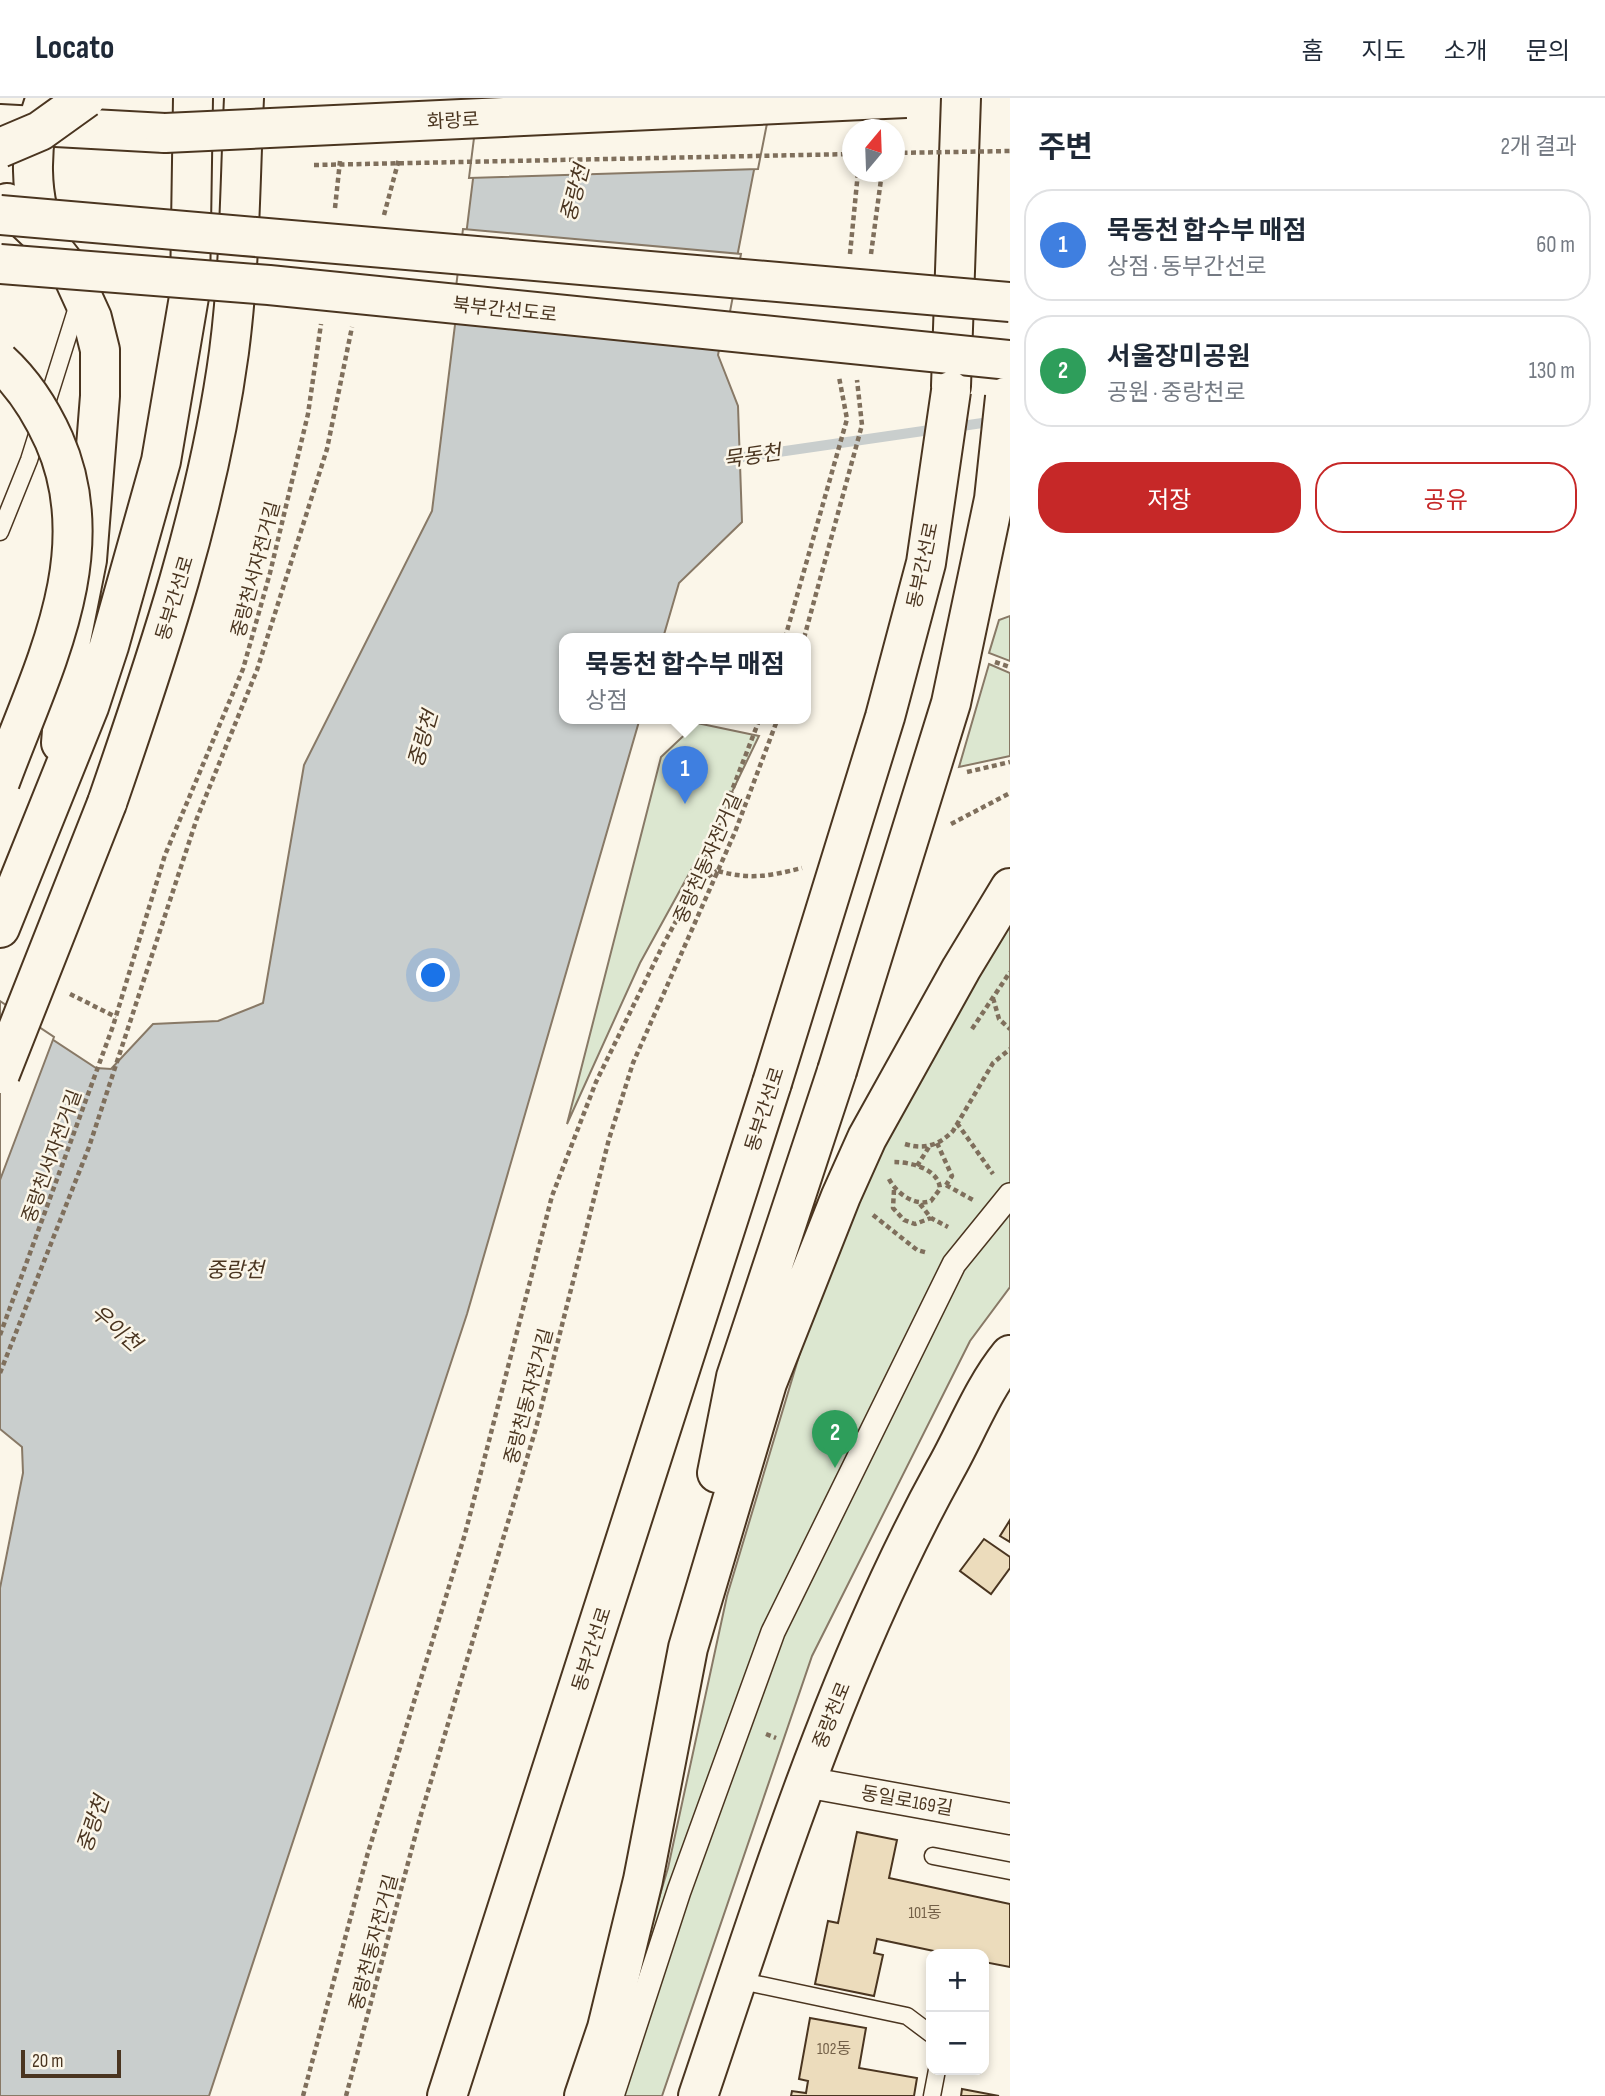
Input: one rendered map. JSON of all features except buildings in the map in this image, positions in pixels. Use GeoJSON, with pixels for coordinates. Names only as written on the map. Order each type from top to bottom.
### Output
{"type":"FeatureCollection","features":[{"type":"Feature","properties":{"kind":"main road"},"geometry":{"type":"LineString","coordinates":[[0,148],[40,131],[86,98]]}},
{"type":"Feature","properties":{"kind":"main road"},"geometry":{"type":"LineString","coordinates":[[0,928],[110,646],[161,461],[190,291],[193,98]]}},
{"type":"Feature","properties":{"kind":"main road","name":"동부간선로"},"geometry":{"type":"LineString","coordinates":[[0,1074],[107,803],[170,613],[209,464],[234,302],[244,98]]}},
{"type":"Feature","properties":{"kind":"main road","name":"화랑로"},"geometry":{"type":"LineString","coordinates":[[27,117],[165,133],[906,98]]}},
{"type":"Feature","properties":{"kind":"main road","name":"동부간선로"},"geometry":{"type":"LineString","coordinates":[[447,2096],[772,1083],[885,717],[926,563],[951,391],[961,98]]}},
{"type":"Feature","properties":{"kind":"main road"},"geometry":{"type":"LineString","coordinates":[[27,117],[39,215],[81,292],[100,351],[100,396],[87,560],[68,655],[58,783]]}},
{"type":"Feature","properties":{"kind":"main road"},"geometry":{"type":"LineString","coordinates":[[0,198],[33,226],[60,256]]}},
{"type":"Feature","properties":{"kind":"main road"},"geometry":{"type":"LineString","coordinates":[[0,215],[1010,302]]}},
{"type":"Feature","properties":{"kind":"main road","name":"북부간선도로"},"geometry":{"type":"LineString","coordinates":[[0,264],[269,285],[1010,358]]}},
{"type":"Feature","properties":{"kind":"main road"},"geometry":{"type":"LineString","coordinates":[[584,2096],[607,2028],[643,1880],[688,1648],[714,1484],[736,1377],[837,1071],[951,703],[992,512],[1010,358]]}},
{"type":"Feature","properties":{"kind":"main road"},"geometry":{"type":"LineString","coordinates":[[0,362],[33,402],[58,450],[69,486],[74,530],[71,576],[63,610],[0,782]]}},
{"type":"Feature","properties":{"kind":"main road"},"geometry":{"type":"LineString","coordinates":[[688,1648],[767,1383],[841,1196],[867,1138],[961,969],[1010,888]]}},
{"type":"Feature","properties":{"kind":"main road","name":"중랑천로"},"geometry":{"type":"LineString","coordinates":[[698,2096],[805,1782],[849,1669],[922,1513],[1010,1355]]}},
{"type":"Feature","properties":{"kind":"street"},"geometry":{"type":"LineString","coordinates":[[612,2096],[679,1891],[773,1632],[954,1264],[1009,1195]]}},
{"type":"Feature","properties":{"kind":"street","name":"동일로169길"},"geometry":{"type":"LineString","coordinates":[[805,1782],[1009,1817]]}},
{"type":"Feature","properties":{"kind":"lane"},"geometry":{"type":"LineString","coordinates":[[0,532],[29,460],[81,292]]}},
{"type":"Feature","properties":{"kind":"lane"},"geometry":{"type":"LineString","coordinates":[[933,1856],[1010,1871]]}},
{"type":"Feature","properties":{"kind":"lane"},"geometry":{"type":"LineString","coordinates":[[737,1980],[907,2016],[926,2028]]}},
{"type":"Feature","properties":{"kind":"lane"},"geometry":{"type":"LineString","coordinates":[[932,2096],[936,2075]]}},
{"type":"Feature","properties":{"kind":"path"},"geometry":{"type":"LineString","coordinates":[[381,228],[401,149]]}},
{"type":"Feature","properties":{"kind":"path"},"geometry":{"type":"LineString","coordinates":[[334,217],[341,150]]}},
{"type":"Feature","properties":{"kind":"path"},"geometry":{"type":"LineString","coordinates":[[905,153],[1010,151]]}},
{"type":"Feature","properties":{"kind":"path"},"geometry":{"type":"LineString","coordinates":[[303,165],[842,154]]}},
{"type":"Feature","properties":{"kind":"path"},"geometry":{"type":"LineString","coordinates":[[0,1373],[128,1032],[197,818],[249,694],[296,554],[327,449],[343,358],[355,319]]}},
{"type":"Feature","properties":{"kind":"path","name":"중랑천서자전거길"},"geometry":{"type":"LineString","coordinates":[[0,1335],[113,1026],[165,855],[243,669],[270,573],[308,414],[322,321]]}},
{"type":"Feature","properties":{"kind":"path"},"geometry":{"type":"LineString","coordinates":[[787,633],[847,419]]}},
{"type":"Feature","properties":{"kind":"path"},"geometry":{"type":"LineString","coordinates":[[805,633],[862,425]]}},
{"type":"Feature","properties":{"kind":"path"},"geometry":{"type":"LineString","coordinates":[[303,2096],[367,1856],[465,1534],[552,1196],[596,1083],[696,884],[758,724]]}},
{"type":"Feature","properties":{"kind":"path","name":"중랑천동자전거길"},"geometry":{"type":"LineString","coordinates":[[346,2096],[420,1818],[536,1428],[609,1139],[633,1063],[718,870],[766,756],[776,724]]}},
{"type":"Feature","properties":{"kind":"path"},"geometry":{"type":"LineString","coordinates":[[696,884],[718,870]]}},
{"type":"Feature","properties":{"kind":"path"},"geometry":{"type":"LineString","coordinates":[[1003,982],[1010,982]]}},
{"type":"Feature","properties":{"kind":"path"},"geometry":{"type":"LineString","coordinates":[[993,997],[999,1019],[1010,1029]]}},
{"type":"Feature","properties":{"kind":"path"},"geometry":{"type":"LineString","coordinates":[[897,1142],[929,1146],[937,1143],[957,1123],[993,1063],[1010,1049]]}},
{"type":"Feature","properties":{"kind":"path"},"geometry":{"type":"LineString","coordinates":[[957,1123],[1009,1195]]}},
{"type":"Feature","properties":{"kind":"path"},"geometry":{"type":"LineString","coordinates":[[937,1143],[952,1176],[948,1184],[940,1186]]}},
{"type":"Feature","properties":{"kind":"path"},"geometry":{"type":"LineString","coordinates":[[918,1166],[929,1146]]}},
{"type":"Feature","properties":{"kind":"path"},"geometry":{"type":"LineString","coordinates":[[886,1162],[918,1166],[937,1178],[940,1186],[936,1198],[919,1203]]}},
{"type":"Feature","properties":{"kind":"path"},"geometry":{"type":"LineString","coordinates":[[886,1175],[894,1190],[893,1208],[904,1220],[915,1224],[931,1218]]}},
{"type":"Feature","properties":{"kind":"path"},"geometry":{"type":"LineString","coordinates":[[894,1190],[919,1203],[931,1218],[973,1240]]}},
{"type":"Feature","properties":{"kind":"path"},"geometry":{"type":"LineString","coordinates":[[868,1211],[917,1251],[931,1253]]}},
{"type":"Feature","properties":{"kind":"green space"},"geometry":{"type":"Polygon","coordinates":[[[1010,616],[1010,661],[989,653],[999,620],[1010,616]]]}},
{"type":"Feature","properties":{"kind":"green space"},"geometry":{"type":"Polygon","coordinates":[[[989,664],[1010,673],[1010,756],[959,767],[989,664]]]}},
{"type":"Feature","properties":{"kind":"green space"},"geometry":{"type":"Polygon","coordinates":[[[696,724],[759,736],[717,823],[640,963],[567,1124],[661,757],[696,724]]]}},
{"type":"Feature","properties":{"kind":"green space"},"geometry":{"type":"Polygon","coordinates":[[[1010,913],[1010,1287],[970,1341],[812,1656],[662,2096],[600,2096],[668,1868],[727,1596],[823,1276],[868,1165],[1010,913]]]}},
{"type":"Feature","properties":{"kind":"water","name":"중랑천"},"geometry":{"type":"Polygon","coordinates":[[[483,98],[768,98],[718,355],[738,406],[742,522],[679,583],[664,633],[559,633],[559,724],[638,724],[467,1314],[209,2096],[0,2096],[0,1588],[23,1473],[22,1447],[0,1429],[0,1005],[96,1068],[111,1069],[153,1024],[218,1021],[263,1003],[304,765],[432,511],[483,98]]]}},
{"type":"Feature","properties":{"kind":"pier"},"geometry":{"type":"Polygon","coordinates":[[[479,98],[772,98],[758,169],[469,178],[479,98]]]}},
{"type":"Feature","properties":{"kind":"pier"},"geometry":{"type":"Polygon","coordinates":[[[463,229],[741,254],[724,343],[452,321],[463,229]]]}},
{"type":"Feature","properties":{"kind":"pier"},"geometry":{"type":"Polygon","coordinates":[[[0,1001],[54,1037],[0,1180],[0,1001]]]}},
{"type":"Feature","properties":{"kind":"waterway","name":"묵동천"},"geometry":{"type":"LineString","coordinates":[[955,427],[996,421]]}},
{"type":"Feature","properties":{"kind":"waterway","name":"묵동천"},"geometry":{"type":"LineString","coordinates":[[730,459],[937,429]]}},
{"type":"Feature","properties":{"kind":"place","name":"묵동천 합수부 매점"},"geometry":{"type":"Point","coordinates":[685,804]}},
{"type":"Feature","properties":{"kind":"place","name":"서울장미공원"},"geometry":{"type":"Point","coordinates":[835,1468]}},
{"type":"Feature","properties":{"kind":"water label","name":"우이천"},"geometry":{"type":"Point","coordinates":[116,1328]}}]}
